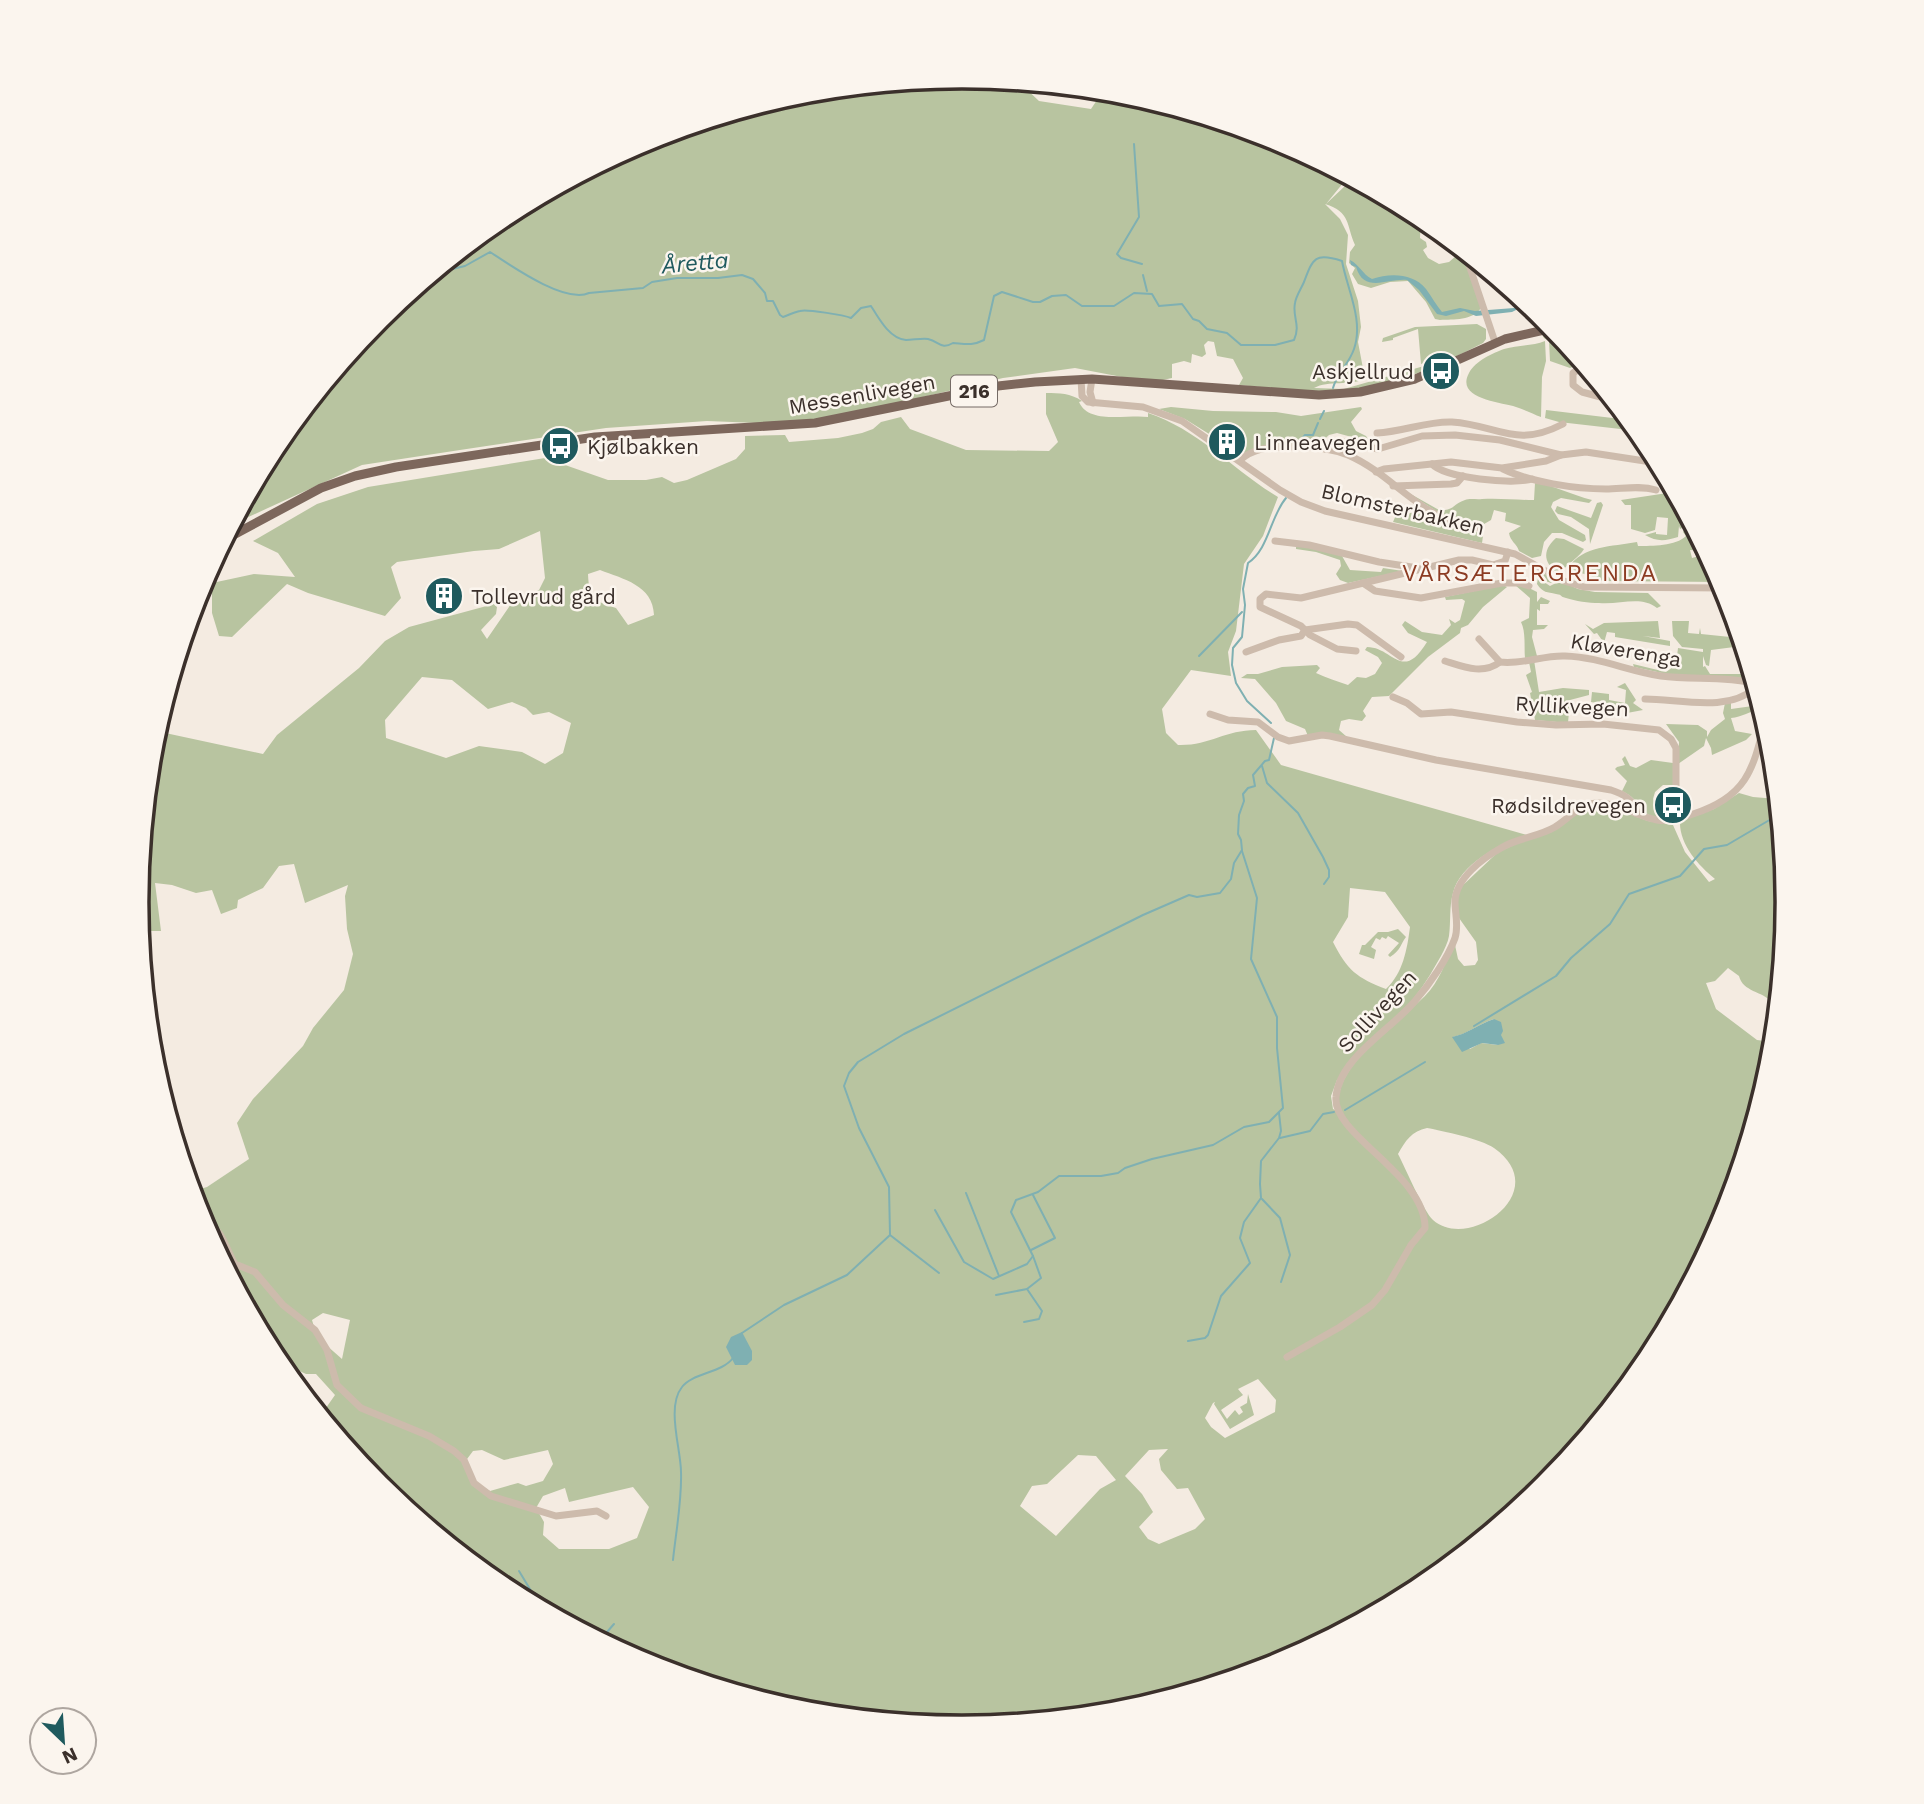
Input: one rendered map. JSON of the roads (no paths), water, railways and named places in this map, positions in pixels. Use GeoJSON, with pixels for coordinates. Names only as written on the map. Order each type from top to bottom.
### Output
{"type":"FeatureCollection","features":[{"type":"Feature","properties":{"kind":"main road","name":"Messenlivegen"},"geometry":{"type":"LineString","coordinates":[[238,533],[321,488],[355,476],[396,467],[596,437],[815,423],[998,386],[1081,379],[1311,395],[1345,394],[1380,389],[1415,379],[1495,342],[1540,330]]}},
{"type":"Feature","properties":{"kind":"street"},"geometry":{"type":"LineString","coordinates":[[1470,268],[1495,342]]}},
{"type":"Feature","properties":{"kind":"street"},"geometry":{"type":"LineString","coordinates":[[1577,371],[1573,373],[1573,386],[1582,392],[1598,396]]}},
{"type":"Feature","properties":{"kind":"street"},"geometry":{"type":"LineString","coordinates":[[1081,379],[1082,396],[1093,403]]}},
{"type":"Feature","properties":{"kind":"street"},"geometry":{"type":"LineString","coordinates":[[1092,379],[1090,392],[1093,403]]}},
{"type":"Feature","properties":{"kind":"street","name":"Blomsterbakken"},"geometry":{"type":"LineString","coordinates":[[1093,403],[1143,407],[1173,417],[1240,460],[1280,490],[1312,507],[1508,552],[1524,557],[1564,580],[1584,587],[1711,587]]}},
{"type":"Feature","properties":{"kind":"street"},"geometry":{"type":"LineString","coordinates":[[1377,433],[1402,432],[1434,423],[1451,422],[1561,455]]}},
{"type":"Feature","properties":{"kind":"street"},"geometry":{"type":"LineString","coordinates":[[1325,449],[1330,443],[1338,441],[1378,449],[1422,436],[1522,437],[1563,424]]}},
{"type":"Feature","properties":{"kind":"street"},"geometry":{"type":"LineString","coordinates":[[1397,444],[1402,432]]}},
{"type":"Feature","properties":{"kind":"street"},"geometry":{"type":"LineString","coordinates":[[1240,460],[1250,452],[1262,448],[1301,446],[1325,449],[1349,456],[1376,472],[1439,517],[1477,528]]}},
{"type":"Feature","properties":{"kind":"street"},"geometry":{"type":"LineString","coordinates":[[1502,468],[1586,452],[1645,461]]}},
{"type":"Feature","properties":{"kind":"street"},"geometry":{"type":"LineString","coordinates":[[1376,472],[1432,464],[1466,463],[1502,468],[1553,485],[1643,488],[1656,491]]}},
{"type":"Feature","properties":{"kind":"street"},"geometry":{"type":"LineString","coordinates":[[1432,464],[1438,470],[1462,476],[1509,482],[1534,478]]}},
{"type":"Feature","properties":{"kind":"street"},"geometry":{"type":"LineString","coordinates":[[1393,486],[1451,484],[1457,483],[1462,476]]}},
{"type":"Feature","properties":{"kind":"street"},"geometry":{"type":"LineString","coordinates":[[1275,541],[1309,545],[1379,562],[1422,568]]}},
{"type":"Feature","properties":{"kind":"street"},"geometry":{"type":"LineString","coordinates":[[1356,652],[1337,649],[1262,609],[1260,599],[1266,594],[1301,598],[1464,559],[1496,565],[1505,561],[1508,552]]}},
{"type":"Feature","properties":{"kind":"street"},"geometry":{"type":"LineString","coordinates":[[1363,583],[1375,591],[1421,598],[1502,583],[1529,586]]}},
{"type":"Feature","properties":{"kind":"street"},"geometry":{"type":"LineString","coordinates":[[1246,652],[1279,640],[1301,636],[1305,630],[1348,624],[1357,625],[1401,657]]}},
{"type":"Feature","properties":{"kind":"street"},"geometry":{"type":"LineString","coordinates":[[1479,639],[1500,662]]}},
{"type":"Feature","properties":{"kind":"street","name":"Kløverenga"},"geometry":{"type":"LineString","coordinates":[[1445,661],[1483,670],[1500,662],[1510,663],[1561,655],[1585,657],[1638,672],[1664,676],[1743,680]]}},
{"type":"Feature","properties":{"kind":"street","name":"Kløverenga"},"geometry":{"type":"LineString","coordinates":[[1645,698],[1724,701],[1747,693]]}},
{"type":"Feature","properties":{"kind":"street","name":"Ryllikvegen"},"geometry":{"type":"LineString","coordinates":[[1393,697],[1408,703],[1421,713],[1451,712],[1517,722],[1603,724],[1659,730],[1675,745],[1680,818]]}},
{"type":"Feature","properties":{"kind":"street"},"geometry":{"type":"LineString","coordinates":[[1210,714],[1228,720],[1258,722],[1278,737],[1289,741],[1330,736],[1436,760],[1611,790],[1632,801],[1637,814],[1661,820],[1680,818],[1719,804],[1742,786],[1754,765],[1759,744]]}},
{"type":"Feature","properties":{"kind":"street","name":"Sollivegen"},"geometry":{"type":"LineString","coordinates":[[1287,1357],[1372,1306],[1425,1228],[1420,1206],[1408,1186],[1343,1122],[1335,1105],[1336,1094],[1344,1074],[1360,1053],[1414,1003],[1455,939],[1455,900],[1458,886],[1504,846],[1537,836],[1588,805],[1612,804],[1637,814]]}},
{"type":"Feature","properties":{"kind":"street"},"geometry":{"type":"LineString","coordinates":[[230,1255],[235,1264],[255,1272],[283,1305],[315,1330],[327,1350],[337,1385],[361,1408],[429,1436],[454,1451],[464,1460],[474,1483],[491,1496],[556,1516],[597,1511],[606,1516]]}},
{"type":"Feature","properties":{"kind":"water"},"geometry":{"type":"Polygon","coordinates":[[[1350,260],[1372,279],[1394,275],[1415,280],[1426,289],[1442,312],[1460,308],[1475,311],[1515,307],[1518,309],[1476,316],[1464,311],[1446,316],[1437,314],[1419,290],[1407,280],[1371,282],[1365,280],[1356,267],[1351,265],[1350,260]]]}},
{"type":"Feature","properties":{"kind":"water"},"geometry":{"type":"Polygon","coordinates":[[[1494,1019],[1501,1022],[1501,1035],[1505,1043],[1482,1043],[1462,1052],[1452,1037],[1494,1019]]]}},
{"type":"Feature","properties":{"kind":"water"},"geometry":{"type":"Polygon","coordinates":[[[742,1332],[752,1351],[752,1360],[747,1365],[735,1365],[726,1347],[731,1337],[742,1332]]]}},
{"type":"Feature","properties":{"kind":"waterway"},"geometry":{"type":"LineString","coordinates":[[1134,144],[1139,217],[1117,254],[1121,258],[1142,264]]}},
{"type":"Feature","properties":{"kind":"waterway","name":"Åretta"},"geometry":{"type":"LineString","coordinates":[[453,269],[465,266],[490,252],[552,288],[579,295],[643,288],[652,282],[677,278],[742,275],[753,279],[765,293],[767,301],[773,301],[783,317],[804,311],[851,318],[861,308],[871,306],[886,328],[900,339],[928,339],[946,346],[984,340],[994,296],[1002,292],[1033,302],[1066,295],[1082,306],[1114,306],[1134,293],[1152,294],[1159,306],[1182,304],[1193,319],[1207,329],[1227,333],[1241,345],[1275,345],[1294,340],[1297,330],[1294,308],[1296,298],[1313,262],[1320,257],[1326,257],[1342,261],[1357,327],[1354,349],[1333,388]]}},
{"type":"Feature","properties":{"kind":"waterway"},"geometry":{"type":"LineString","coordinates":[[1143,275],[1147,291]]}},
{"type":"Feature","properties":{"kind":"waterway"},"geometry":{"type":"LineString","coordinates":[[1320,419],[1324,411]]}},
{"type":"Feature","properties":{"kind":"waterway"},"geometry":{"type":"LineString","coordinates":[[1300,441],[1305,435],[1313,435],[1318,423]]}},
{"type":"Feature","properties":{"kind":"waterway"},"geometry":{"type":"LineString","coordinates":[[1271,723],[1247,701],[1236,683],[1232,665],[1233,648],[1242,637],[1245,605],[1243,589],[1248,563],[1261,550],[1286,498]]}},
{"type":"Feature","properties":{"kind":"waterway"},"geometry":{"type":"LineString","coordinates":[[1199,656],[1242,612]]}},
{"type":"Feature","properties":{"kind":"waterway"},"geometry":{"type":"LineString","coordinates":[[742,1333],[784,1305],[847,1275],[890,1235],[889,1187],[859,1128],[844,1086],[849,1073],[858,1062],[904,1034],[1143,915],[1189,895],[1197,897],[1220,893],[1231,879],[1234,863],[1242,850],[1238,834],[1243,794],[1248,788],[1255,786],[1253,775],[1269,760],[1274,738]]}},
{"type":"Feature","properties":{"kind":"waterway"},"geometry":{"type":"LineString","coordinates":[[1262,766],[1267,783],[1298,813],[1323,857],[1329,870],[1329,877],[1324,884]]}},
{"type":"Feature","properties":{"kind":"waterway"},"geometry":{"type":"LineString","coordinates":[[1474,1026],[1556,976],[1571,958],[1610,924],[1629,894],[1680,876],[1704,849],[1727,845],[1770,820]]}},
{"type":"Feature","properties":{"kind":"waterway"},"geometry":{"type":"LineString","coordinates":[[935,1210],[964,1262],[993,1279],[1027,1264],[1033,1256],[1011,1212],[1016,1200],[1038,1192],[1059,1176],[1101,1176],[1118,1173],[1152,1159],[1213,1145],[1244,1127],[1269,1122],[1283,1108],[1277,1017],[1251,959],[1257,898],[1242,851]]}},
{"type":"Feature","properties":{"kind":"waterway"},"geometry":{"type":"LineString","coordinates":[[1345,1110],[1425,1062]]}},
{"type":"Feature","properties":{"kind":"waterway"},"geometry":{"type":"LineString","coordinates":[[1280,1138],[1310,1131],[1323,1114],[1334,1112]]}},
{"type":"Feature","properties":{"kind":"waterway"},"geometry":{"type":"LineString","coordinates":[[1188,1341],[1208,1335],[1221,1296],[1250,1263],[1240,1238],[1244,1222],[1261,1198],[1261,1161],[1279,1138],[1279,1113]]}},
{"type":"Feature","properties":{"kind":"waterway"},"geometry":{"type":"LineString","coordinates":[[966,1193],[999,1276]]}},
{"type":"Feature","properties":{"kind":"waterway"},"geometry":{"type":"LineString","coordinates":[[1031,1250],[1055,1238],[1033,1195]]}},
{"type":"Feature","properties":{"kind":"waterway"},"geometry":{"type":"LineString","coordinates":[[1262,1199],[1280,1218],[1290,1255],[1281,1282]]}},
{"type":"Feature","properties":{"kind":"waterway"},"geometry":{"type":"LineString","coordinates":[[890,1235],[939,1273]]}},
{"type":"Feature","properties":{"kind":"waterway"},"geometry":{"type":"LineString","coordinates":[[996,1295],[1027,1289],[1041,1278],[1033,1256]]}},
{"type":"Feature","properties":{"kind":"waterway"},"geometry":{"type":"LineString","coordinates":[[1024,1322],[1039,1319],[1042,1311],[1027,1289]]}},
{"type":"Feature","properties":{"kind":"waterway"},"geometry":{"type":"LineString","coordinates":[[673,1560],[681,1483],[675,1417],[677,1395],[687,1382],[722,1367],[733,1358]]}},
{"type":"Feature","properties":{"kind":"waterway"},"geometry":{"type":"LineString","coordinates":[[519,1571],[531,1591]]}},
{"type":"Feature","properties":{"kind":"waterway"},"geometry":{"type":"LineString","coordinates":[[606,1633],[614,1624]]}},
{"type":"Feature","properties":{"kind":"place","name":"Askjellrud"},"geometry":{"type":"Point","coordinates":[1441,371]}},
{"type":"Feature","properties":{"kind":"place","name":"Linneavegen"},"geometry":{"type":"Point","coordinates":[1227,442]}},
{"type":"Feature","properties":{"kind":"place","name":"Kjølbakken"},"geometry":{"type":"Point","coordinates":[560,446]}},
{"type":"Feature","properties":{"kind":"place","name":"Tollevrud gård"},"geometry":{"type":"Point","coordinates":[444,596]}},
{"type":"Feature","properties":{"kind":"place","name":"Rødsildrevegen"},"geometry":{"type":"Point","coordinates":[1673,805]}},
{"type":"Feature","properties":{"kind":"district","name":"VÅRSÆTERGRENDA"},"geometry":{"type":"Point","coordinates":[1530,573]}}]}
